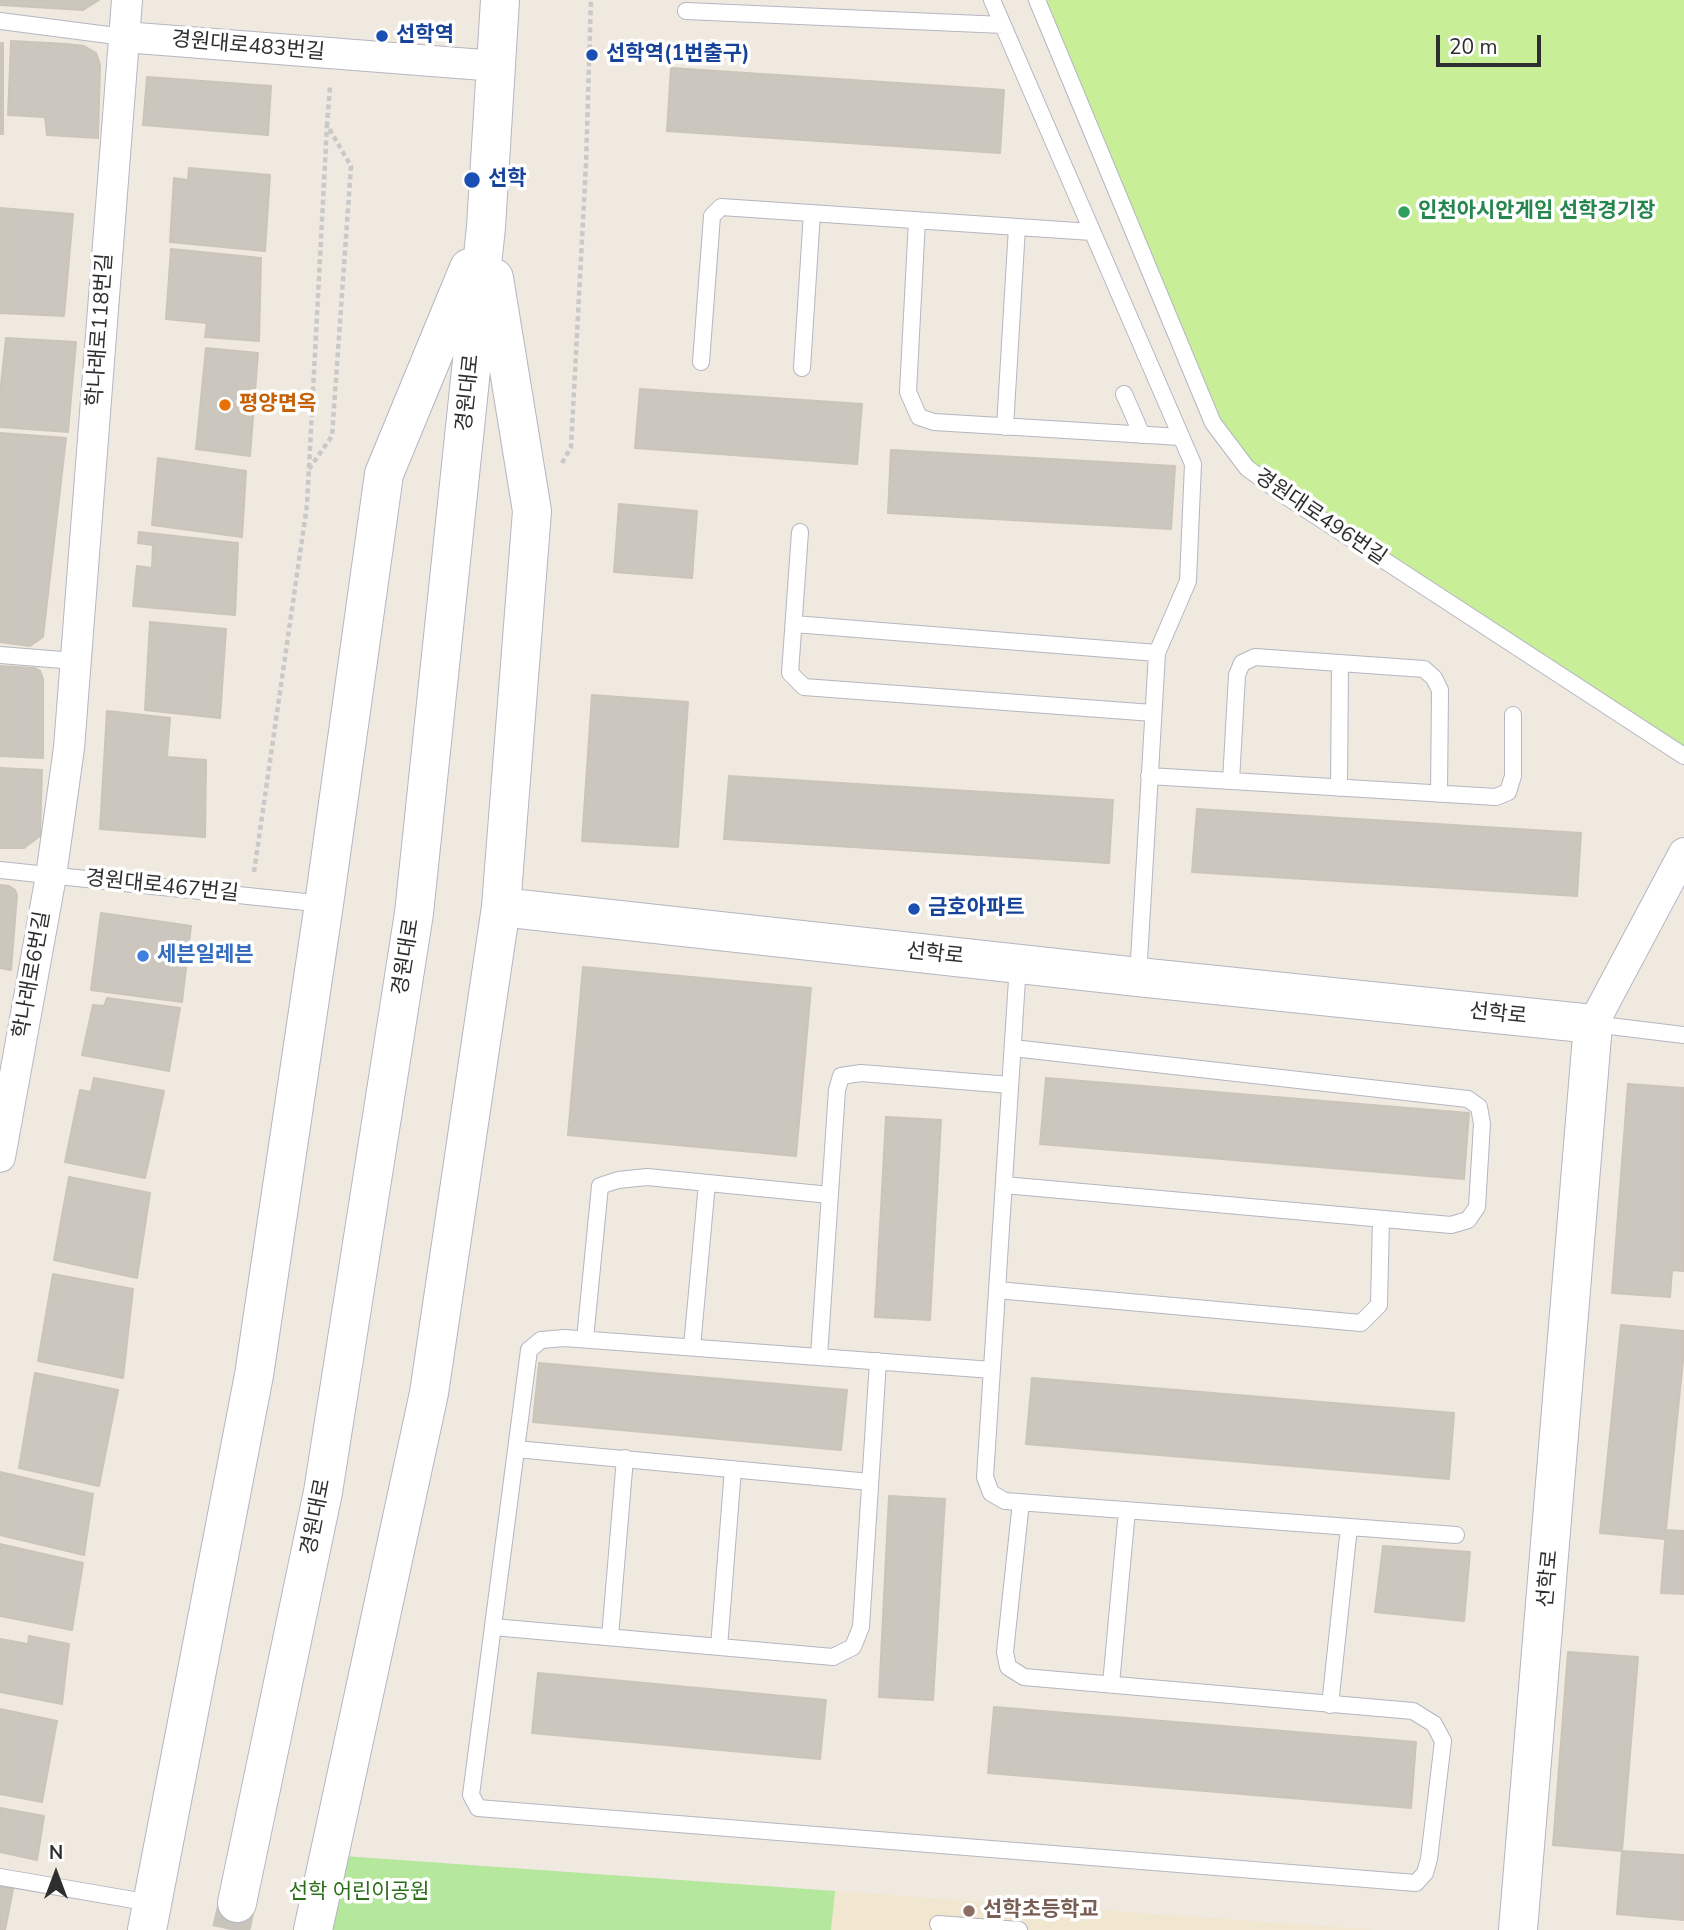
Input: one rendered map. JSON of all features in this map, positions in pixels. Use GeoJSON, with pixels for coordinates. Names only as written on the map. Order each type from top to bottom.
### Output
{"type":"FeatureCollection","features":[{"type":"Feature","properties":{"kind":"main road","name":"경원대로"},"geometry":{"type":"LineString","coordinates":[[237,1903],[323,1492],[414,914],[486,227],[500,0]]}},
{"type":"Feature","properties":{"kind":"main road"},"geometry":{"type":"LineString","coordinates":[[149,1917],[254,1375],[384,474],[486,227]]}},
{"type":"Feature","properties":{"kind":"main road"},"geometry":{"type":"LineString","coordinates":[[313,1930],[429,1393],[501,907],[532,511],[486,227]]}},
{"type":"Feature","properties":{"kind":"main road","name":"선학로"},"geometry":{"type":"LineString","coordinates":[[501,907],[1593,1024],[1518,1930]]}},
{"type":"Feature","properties":{"kind":"street","name":"학나래로118번길"},"geometry":{"type":"LineString","coordinates":[[51,876],[69,748],[127,0]]}},
{"type":"Feature","properties":{"kind":"street","name":"경원대로483번길"},"geometry":{"type":"LineString","coordinates":[[124,37],[496,66]]}},
{"type":"Feature","properties":{"kind":"street"},"geometry":{"type":"LineString","coordinates":[[1593,1024],[1684,853]]}},
{"type":"Feature","properties":{"kind":"street","name":"학나래로6번길"},"geometry":{"type":"LineString","coordinates":[[0,1157],[51,876]]}},
{"type":"Feature","properties":{"kind":"lane"},"geometry":{"type":"LineString","coordinates":[[992,0],[1193,464],[1188,581],[1157,653],[1138,977]]}},
{"type":"Feature","properties":{"kind":"lane","name":"경원대로496번길"},"geometry":{"type":"LineString","coordinates":[[1037,0],[1213,423],[1247,468],[1292,501],[1684,756]]}},
{"type":"Feature","properties":{"kind":"lane"},"geometry":{"type":"LineString","coordinates":[[686,11],[1003,25]]}},
{"type":"Feature","properties":{"kind":"lane","name":"경원대로483번길"},"geometry":{"type":"LineString","coordinates":[[0,20],[124,37]]}},
{"type":"Feature","properties":{"kind":"lane"},"geometry":{"type":"LineString","coordinates":[[701,362],[712,216],[721,207],[1092,232]]}},
{"type":"Feature","properties":{"kind":"lane"},"geometry":{"type":"LineString","coordinates":[[802,368],[812,213]]}},
{"type":"Feature","properties":{"kind":"lane"},"geometry":{"type":"LineString","coordinates":[[917,220],[908,392],[919,417],[934,422],[1181,437]]}},
{"type":"Feature","properties":{"kind":"lane"},"geometry":{"type":"LineString","coordinates":[[1005,427],[1017,227]]}},
{"type":"Feature","properties":{"kind":"lane"},"geometry":{"type":"LineString","coordinates":[[1124,394],[1142,435]]}},
{"type":"Feature","properties":{"kind":"lane"},"geometry":{"type":"LineString","coordinates":[[800,532],[790,674],[804,687],[1153,713]]}},
{"type":"Feature","properties":{"kind":"lane"},"geometry":{"type":"LineString","coordinates":[[793,624],[1157,653]]}},
{"type":"Feature","properties":{"kind":"lane"},"geometry":{"type":"LineString","coordinates":[[0,655],[75,661]]}},
{"type":"Feature","properties":{"kind":"lane"},"geometry":{"type":"LineString","coordinates":[[1231,781],[1237,675],[1242,663],[1255,657],[1424,669],[1434,678],[1440,690],[1438,794]]}},
{"type":"Feature","properties":{"kind":"lane"},"geometry":{"type":"LineString","coordinates":[[1339,788],[1340,663]]}},
{"type":"Feature","properties":{"kind":"lane"},"geometry":{"type":"LineString","coordinates":[[1149,776],[1496,797],[1508,792],[1513,776],[1513,715]]}},
{"type":"Feature","properties":{"kind":"lane","name":"경원대로467번길"},"geometry":{"type":"LineString","coordinates":[[0,870],[324,904]]}},
{"type":"Feature","properties":{"kind":"lane"},"geometry":{"type":"LineString","coordinates":[[1018,964],[985,1477],[991,1493],[1005,1501],[1456,1535]]}},
{"type":"Feature","properties":{"kind":"lane"},"geometry":{"type":"LineString","coordinates":[[1593,1024],[1684,1035]]}},
{"type":"Feature","properties":{"kind":"lane"},"geometry":{"type":"LineString","coordinates":[[1004,1185],[1451,1225],[1468,1220],[1477,1207],[1482,1124],[1479,1107],[1468,1099],[1013,1048]]}},
{"type":"Feature","properties":{"kind":"lane"},"geometry":{"type":"LineString","coordinates":[[820,1356],[837,1090],[841,1076],[861,1073],[1010,1085]]}},
{"type":"Feature","properties":{"kind":"lane"},"geometry":{"type":"LineString","coordinates":[[585,1339],[600,1186],[618,1180],[647,1177],[830,1195]]}},
{"type":"Feature","properties":{"kind":"lane"},"geometry":{"type":"LineString","coordinates":[[692,1347],[707,1183]]}},
{"type":"Feature","properties":{"kind":"lane"},"geometry":{"type":"LineString","coordinates":[[997,1290],[1361,1323],[1379,1305],[1381,1219]]}},
{"type":"Feature","properties":{"kind":"lane"},"geometry":{"type":"LineString","coordinates":[[992,1370],[564,1338],[541,1340],[528,1350],[471,1795],[478,1808],[1416,1883],[1425,1873],[1429,1859],[1443,1741],[1434,1724],[1413,1711],[1024,1677],[1008,1667],[1005,1652],[1021,1502]]}},
{"type":"Feature","properties":{"kind":"lane"},"geometry":{"type":"LineString","coordinates":[[493,1628],[833,1657],[853,1647],[861,1628],[878,1361]]}},
{"type":"Feature","properties":{"kind":"lane"},"geometry":{"type":"LineString","coordinates":[[516,1448],[870,1482]]}},
{"type":"Feature","properties":{"kind":"lane"},"geometry":{"type":"LineString","coordinates":[[610,1637],[625,1458]]}},
{"type":"Feature","properties":{"kind":"lane"},"geometry":{"type":"LineString","coordinates":[[719,1647],[733,1469]]}},
{"type":"Feature","properties":{"kind":"lane"},"geometry":{"type":"LineString","coordinates":[[1111,1684],[1127,1510]]}},
{"type":"Feature","properties":{"kind":"lane"},"geometry":{"type":"LineString","coordinates":[[1330,1705],[1349,1527]]}},
{"type":"Feature","properties":{"kind":"lane"},"geometry":{"type":"LineString","coordinates":[[0,1877],[149,1917]]}},
{"type":"Feature","properties":{"kind":"lane"},"geometry":{"type":"LineString","coordinates":[[938,1924],[1018,1930]]}},
{"type":"Feature","properties":{"kind":"path"},"geometry":{"type":"LineString","coordinates":[[571,447],[591,0]]}},
{"type":"Feature","properties":{"kind":"path"},"geometry":{"type":"LineString","coordinates":[[251,896],[307,505],[332,54]]}},
{"type":"Feature","properties":{"kind":"path"},"geometry":{"type":"LineString","coordinates":[[308,471],[332,436],[351,166],[327,125]]}},
{"type":"Feature","properties":{"kind":"shaded area","name":"선학초등학교"},"geometry":{"type":"Polygon","coordinates":[[[835,1891],[1377,1930],[831,1930],[835,1891]]]}},
{"type":"Feature","properties":{"kind":"green space","name":"인천아시안게임 선학경기장"},"geometry":{"type":"Polygon","coordinates":[[[1035,0],[1684,0],[1684,755],[1281,493],[1213,423],[1035,0]]]}},
{"type":"Feature","properties":{"kind":"green space","name":"선학 어린이공원"},"geometry":{"type":"Polygon","coordinates":[[[330,1855],[835,1891],[831,1930],[313,1930],[330,1855]]]}},
{"type":"Feature","properties":{"kind":"building"},"geometry":{"type":"Polygon","coordinates":[[[0,0],[99,0],[83,10],[0,5],[0,0]]]}},
{"type":"Feature","properties":{"kind":"building"},"geometry":{"type":"Polygon","coordinates":[[[11,41],[84,46],[96,53],[100,65],[98,138],[47,135],[45,117],[8,115],[11,41]]]}},
{"type":"Feature","properties":{"kind":"building"},"geometry":{"type":"Polygon","coordinates":[[[0,43],[3,43],[3,134],[0,134],[0,43]]]}},
{"type":"Feature","properties":{"kind":"building"},"geometry":{"type":"Polygon","coordinates":[[[671,68],[1004,90],[1000,153],[667,131],[671,68]]]}},
{"type":"Feature","properties":{"kind":"building"},"geometry":{"type":"Polygon","coordinates":[[[147,77],[271,86],[268,135],[143,125],[147,77]]]}},
{"type":"Feature","properties":{"kind":"building"},"geometry":{"type":"Polygon","coordinates":[[[189,168],[270,175],[265,251],[170,242],[174,178],[188,180],[189,168]]]}},
{"type":"Feature","properties":{"kind":"building"},"geometry":{"type":"Polygon","coordinates":[[[0,208],[73,214],[64,316],[0,313],[0,208]]]}},
{"type":"Feature","properties":{"kind":"building"},"geometry":{"type":"Polygon","coordinates":[[[171,249],[261,258],[259,341],[205,337],[207,323],[166,319],[171,249]]]}},
{"type":"Feature","properties":{"kind":"building"},"geometry":{"type":"Polygon","coordinates":[[[6,338],[76,342],[68,432],[0,427],[0,394],[6,338]]]}},
{"type":"Feature","properties":{"kind":"building"},"geometry":{"type":"Polygon","coordinates":[[[206,348],[258,353],[250,456],[196,449],[206,348]]]}},
{"type":"Feature","properties":{"kind":"building"},"geometry":{"type":"Polygon","coordinates":[[[640,389],[862,404],[857,464],[635,448],[640,389]]]}},
{"type":"Feature","properties":{"kind":"building"},"geometry":{"type":"Polygon","coordinates":[[[0,433],[66,438],[43,637],[30,646],[0,642],[0,433]]]}},
{"type":"Feature","properties":{"kind":"building"},"geometry":{"type":"Polygon","coordinates":[[[891,450],[1175,466],[1171,529],[888,513],[891,450]]]}},
{"type":"Feature","properties":{"kind":"building"},"geometry":{"type":"Polygon","coordinates":[[[158,458],[246,471],[242,537],[152,525],[158,458]]]}},
{"type":"Feature","properties":{"kind":"building"},"geometry":{"type":"Polygon","coordinates":[[[619,504],[697,511],[692,578],[614,572],[619,504]]]}},
{"type":"Feature","properties":{"kind":"building"},"geometry":{"type":"Polygon","coordinates":[[[139,532],[238,543],[235,615],[133,606],[137,566],[152,568],[153,545],[138,543],[139,532]]]}},
{"type":"Feature","properties":{"kind":"building"},"geometry":{"type":"Polygon","coordinates":[[[150,622],[226,629],[220,718],[145,710],[150,622]]]}},
{"type":"Feature","properties":{"kind":"building"},"geometry":{"type":"Polygon","coordinates":[[[0,666],[34,668],[40,671],[43,679],[43,758],[0,756],[0,666]]]}},
{"type":"Feature","properties":{"kind":"building"},"geometry":{"type":"Polygon","coordinates":[[[592,695],[688,702],[678,847],[582,841],[592,695]]]}},
{"type":"Feature","properties":{"kind":"building"},"geometry":{"type":"Polygon","coordinates":[[[107,711],[170,718],[167,757],[206,760],[205,837],[100,829],[107,711]]]}},
{"type":"Feature","properties":{"kind":"building"},"geometry":{"type":"Polygon","coordinates":[[[0,768],[42,770],[40,836],[24,848],[0,848],[0,768]]]}},
{"type":"Feature","properties":{"kind":"building"},"geometry":{"type":"Polygon","coordinates":[[[729,776],[1113,800],[1109,863],[724,839],[729,776]]]}},
{"type":"Feature","properties":{"kind":"building"},"geometry":{"type":"Polygon","coordinates":[[[1197,809],[1581,833],[1577,896],[1192,872],[1197,809]]]}},
{"type":"Feature","properties":{"kind":"building"},"geometry":{"type":"Polygon","coordinates":[[[0,885],[9,886],[17,895],[11,970],[0,968],[0,885]]]}},
{"type":"Feature","properties":{"kind":"building"},"geometry":{"type":"Polygon","coordinates":[[[101,913],[191,926],[182,1002],[91,990],[101,913]]]}},
{"type":"Feature","properties":{"kind":"building"},"geometry":{"type":"Polygon","coordinates":[[[583,967],[811,988],[796,1156],[568,1135],[583,967]]]}},
{"type":"Feature","properties":{"kind":"building"},"geometry":{"type":"Polygon","coordinates":[[[107,998],[180,1008],[169,1071],[82,1055],[93,1005],[104,1006],[107,998]]]}},
{"type":"Feature","properties":{"kind":"building"},"geometry":{"type":"Polygon","coordinates":[[[94,1078],[164,1091],[145,1178],[65,1162],[80,1090],[91,1092],[94,1078]]]}},
{"type":"Feature","properties":{"kind":"building"},"geometry":{"type":"Polygon","coordinates":[[[1046,1078],[1469,1113],[1464,1179],[1040,1144],[1046,1078]]]}},
{"type":"Feature","properties":{"kind":"building"},"geometry":{"type":"Polygon","coordinates":[[[1628,1084],[1684,1088],[1684,1271],[1672,1270],[1670,1297],[1612,1293],[1628,1084]]]}},
{"type":"Feature","properties":{"kind":"building"},"geometry":{"type":"Polygon","coordinates":[[[886,1117],[941,1120],[930,1320],[875,1317],[886,1117]]]}},
{"type":"Feature","properties":{"kind":"building"},"geometry":{"type":"Polygon","coordinates":[[[69,1177],[150,1193],[137,1278],[54,1260],[69,1177]]]}},
{"type":"Feature","properties":{"kind":"building"},"geometry":{"type":"Polygon","coordinates":[[[53,1274],[133,1289],[123,1378],[38,1361],[53,1274]]]}},
{"type":"Feature","properties":{"kind":"building"},"geometry":{"type":"Polygon","coordinates":[[[1621,1325],[1684,1331],[1665,1539],[1600,1533],[1621,1325]]]}},
{"type":"Feature","properties":{"kind":"building"},"geometry":{"type":"Polygon","coordinates":[[[539,1363],[847,1390],[841,1450],[533,1422],[539,1363]]]}},
{"type":"Feature","properties":{"kind":"building"},"geometry":{"type":"Polygon","coordinates":[[[35,1373],[118,1390],[99,1486],[19,1468],[35,1373]]]}},
{"type":"Feature","properties":{"kind":"building"},"geometry":{"type":"Polygon","coordinates":[[[1032,1378],[1454,1413],[1449,1479],[1026,1444],[1032,1378]]]}},
{"type":"Feature","properties":{"kind":"building"},"geometry":{"type":"Polygon","coordinates":[[[0,1472],[93,1494],[84,1555],[0,1535],[0,1472]]]}},
{"type":"Feature","properties":{"kind":"building"},"geometry":{"type":"Polygon","coordinates":[[[889,1496],[945,1499],[933,1700],[879,1697],[889,1496]]]}},
{"type":"Feature","properties":{"kind":"building"},"geometry":{"type":"Polygon","coordinates":[[[1666,1530],[1684,1531],[1684,1594],[1661,1593],[1666,1530]]]}},
{"type":"Feature","properties":{"kind":"building"},"geometry":{"type":"Polygon","coordinates":[[[0,1544],[83,1563],[72,1630],[0,1616],[0,1544]]]}},
{"type":"Feature","properties":{"kind":"building"},"geometry":{"type":"Polygon","coordinates":[[[1383,1546],[1470,1552],[1464,1621],[1375,1612],[1383,1546]]]}},
{"type":"Feature","properties":{"kind":"building"},"geometry":{"type":"Polygon","coordinates":[[[29,1636],[69,1644],[62,1704],[0,1692],[0,1639],[28,1644],[29,1636]]]}},
{"type":"Feature","properties":{"kind":"building"},"geometry":{"type":"Polygon","coordinates":[[[1568,1652],[1638,1657],[1622,1851],[1553,1845],[1568,1652]]]}},
{"type":"Feature","properties":{"kind":"building"},"geometry":{"type":"Polygon","coordinates":[[[538,1673],[826,1700],[820,1759],[532,1733],[538,1673]]]}},
{"type":"Feature","properties":{"kind":"building"},"geometry":{"type":"Polygon","coordinates":[[[994,1707],[1416,1742],[1411,1808],[988,1773],[994,1707]]]}},
{"type":"Feature","properties":{"kind":"building"},"geometry":{"type":"Polygon","coordinates":[[[0,1709],[57,1721],[42,1802],[0,1794],[0,1709]]]}},
{"type":"Feature","properties":{"kind":"building"},"geometry":{"type":"Polygon","coordinates":[[[0,1808],[44,1816],[37,1860],[0,1852],[0,1808]]]}},
{"type":"Feature","properties":{"kind":"building"},"geometry":{"type":"Polygon","coordinates":[[[1622,1851],[1684,1855],[1684,1920],[1617,1914],[1622,1851]]]}},
{"type":"Feature","properties":{"kind":"building"},"geometry":{"type":"Polygon","coordinates":[[[0,1887],[13,1889],[5,1930],[0,1930],[0,1887]]]}},
{"type":"Feature","properties":{"kind":"tunnel"},"geometry":{"type":"LineString","coordinates":[[231,1930],[237,1903]]}},
{"type":"Feature","properties":{"kind":"place","name":"선학역"},"geometry":{"type":"Point","coordinates":[382,36]}},
{"type":"Feature","properties":{"kind":"place","name":"선학역(1번출구)"},"geometry":{"type":"Point","coordinates":[592,55]}},
{"type":"Feature","properties":{"kind":"place","name":"선학"},"geometry":{"type":"Point","coordinates":[472,180]}},
{"type":"Feature","properties":{"kind":"place","name":"인천아시안게임 선학경기장"},"geometry":{"type":"Point","coordinates":[1404,212]}},
{"type":"Feature","properties":{"kind":"place","name":"평양면옥"},"geometry":{"type":"Point","coordinates":[225,405]}},
{"type":"Feature","properties":{"kind":"place","name":"금호아파트"},"geometry":{"type":"Point","coordinates":[914,909]}},
{"type":"Feature","properties":{"kind":"place","name":"세븐일레븐"},"geometry":{"type":"Point","coordinates":[143,956]}},
{"type":"Feature","properties":{"kind":"place","name":"선학초등학교"},"geometry":{"type":"Point","coordinates":[969,1911]}}]}
